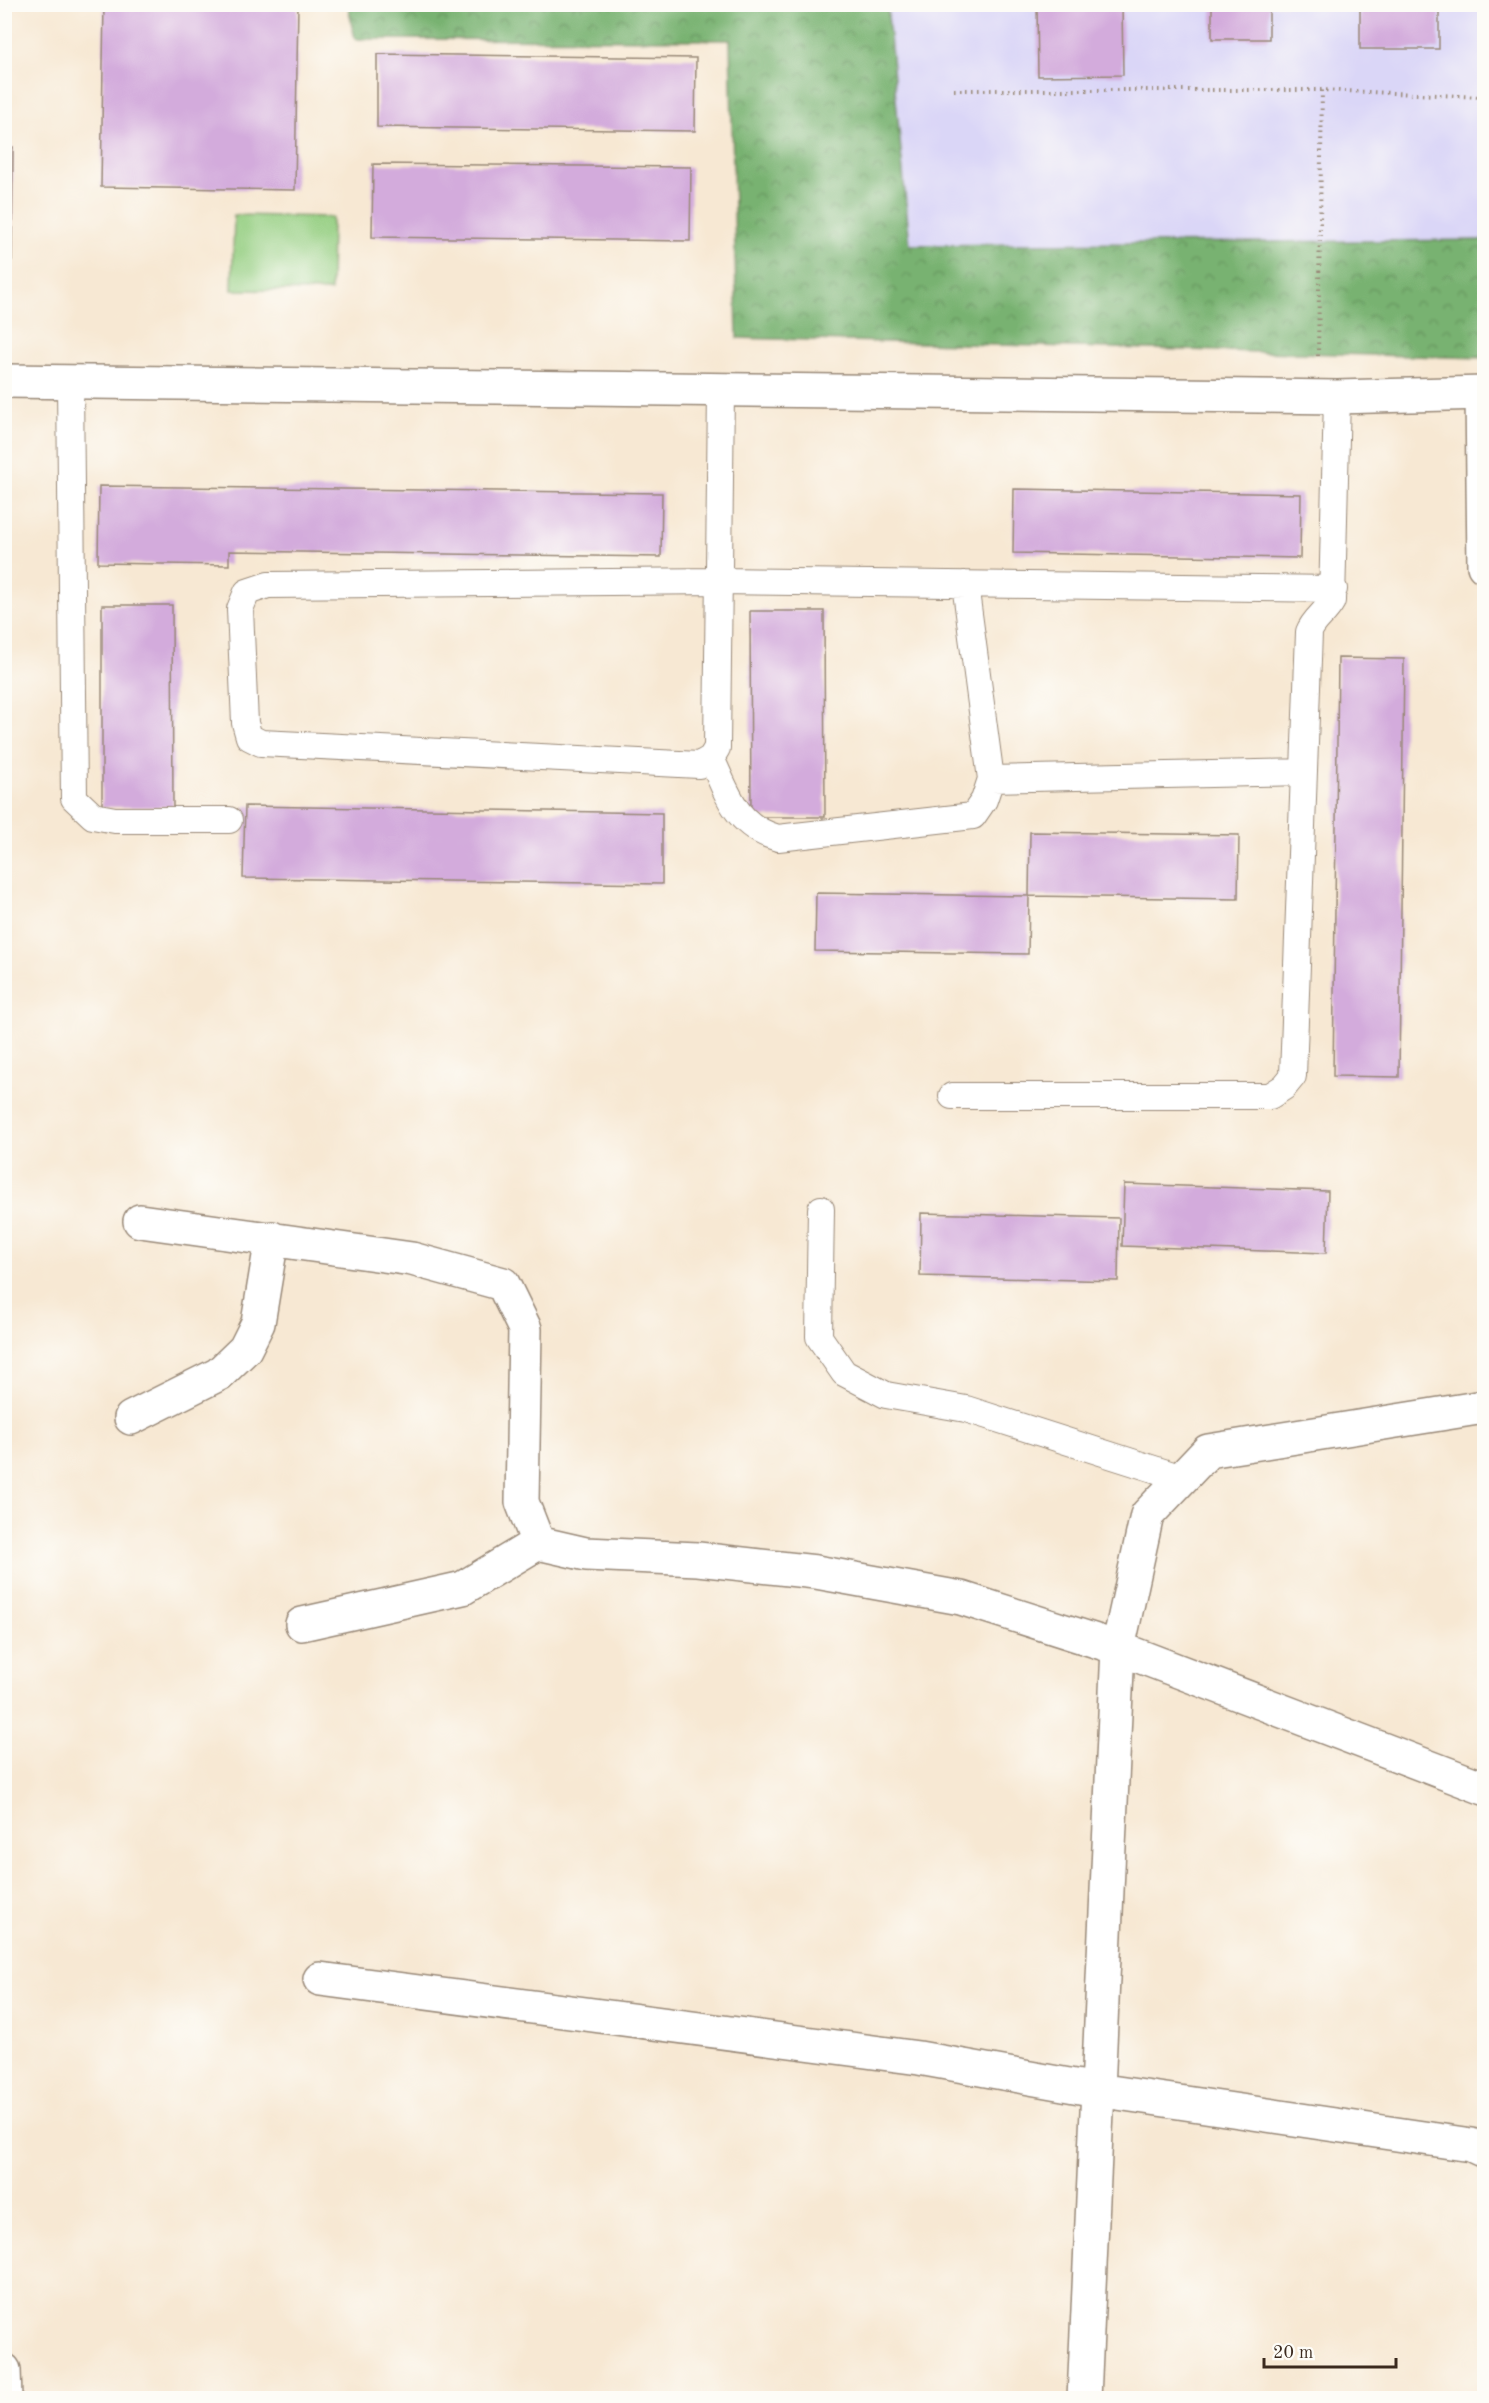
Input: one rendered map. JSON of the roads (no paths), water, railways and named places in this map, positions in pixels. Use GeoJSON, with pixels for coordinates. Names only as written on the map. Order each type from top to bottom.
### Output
{"type":"FeatureCollection","features":[{"type":"Feature","properties":{"kind":"street"},"geometry":{"type":"LineString","coordinates":[[4,381],[1327,396],[1483,393],[1485,566]]}},
{"type":"Feature","properties":{"kind":"street"},"geometry":{"type":"LineString","coordinates":[[140,1221],[412,1259],[503,1284],[525,1329],[522,1502],[538,1543]]}},
{"type":"Feature","properties":{"kind":"street"},"geometry":{"type":"LineString","coordinates":[[131,1418],[219,1374],[245,1348],[258,1323],[272,1238]]}},
{"type":"Feature","properties":{"kind":"street"},"geometry":{"type":"LineString","coordinates":[[1084,2398],[1118,1648],[1147,1515],[1208,1451],[1485,1407]]}},
{"type":"Feature","properties":{"kind":"street"},"geometry":{"type":"LineString","coordinates":[[302,1624],[464,1588],[538,1543],[586,1554],[698,1558],[816,1572],[962,1598],[1118,1648],[1485,1788]]}},
{"type":"Feature","properties":{"kind":"street"},"geometry":{"type":"LineString","coordinates":[[320,1979],[919,2058],[1097,2090],[1471,2145],[1485,2151]]}},
{"type":"Feature","properties":{"kind":"street"},"geometry":{"type":"LineString","coordinates":[[4,2370],[5,2398]]}},
{"type":"Feature","properties":{"kind":"lane"},"geometry":{"type":"LineString","coordinates":[[70,382],[74,798],[93,816],[116,820],[229,820]]}},
{"type":"Feature","properties":{"kind":"lane"},"geometry":{"type":"LineString","coordinates":[[721,390],[720,581],[717,748],[711,758],[699,765],[261,743],[249,736],[245,723],[240,609],[247,592],[268,585],[720,581],[1334,589]]}},
{"type":"Feature","properties":{"kind":"lane"},"geometry":{"type":"LineString","coordinates":[[952,1096],[1270,1096],[1284,1087],[1293,1076],[1309,632],[1314,620],[1326,612],[1332,601],[1334,589],[1327,396]]}},
{"type":"Feature","properties":{"kind":"lane"},"geometry":{"type":"LineString","coordinates":[[711,758],[734,806],[747,823],[761,833],[778,838],[973,816],[984,800],[991,779],[965,584]]}},
{"type":"Feature","properties":{"kind":"lane"},"geometry":{"type":"LineString","coordinates":[[991,779],[1303,772]]}},
{"type":"Feature","properties":{"kind":"lane"},"geometry":{"type":"LineString","coordinates":[[821,1209],[819,1337],[844,1373],[886,1395],[966,1409],[1182,1478]]}}]}
